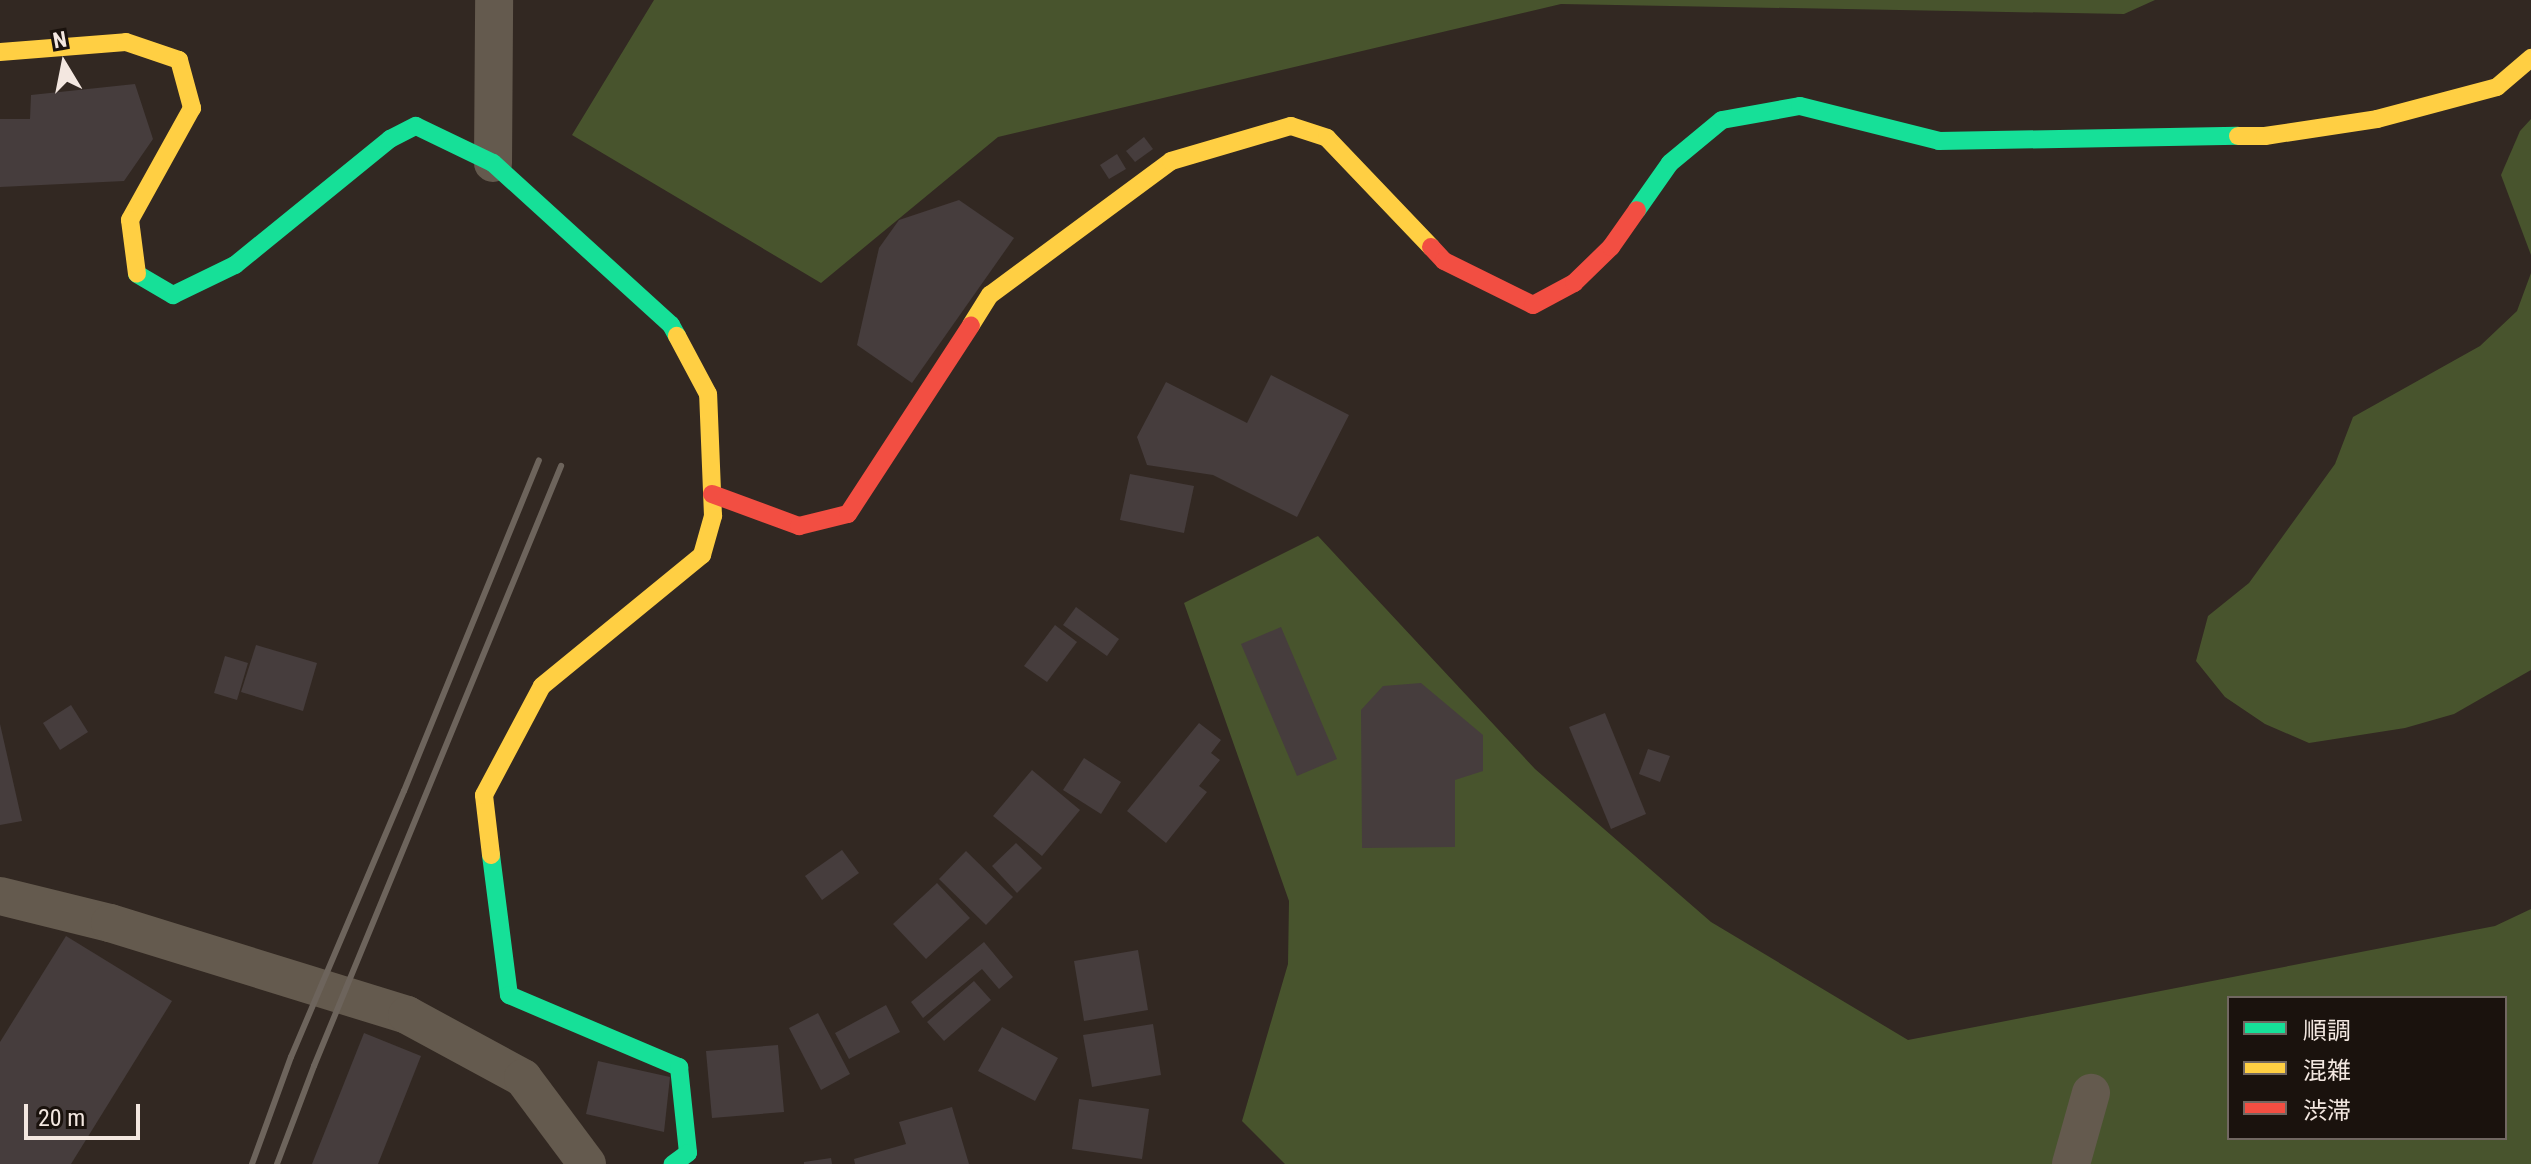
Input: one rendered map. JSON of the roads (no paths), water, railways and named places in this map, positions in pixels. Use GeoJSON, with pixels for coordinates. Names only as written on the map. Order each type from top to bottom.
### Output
{"type":"FeatureCollection","features":[{"type":"Feature","properties":{"kind":"street"},"geometry":{"type":"LineString","coordinates":[[493,163],[494,0]]}},
{"type":"Feature","properties":{"kind":"street"},"geometry":{"type":"LineString","coordinates":[[0,52],[126,42],[179,60],[192,108],[130,220],[137,277],[173,295],[235,265],[390,139],[416,126],[493,163],[671,325],[708,394],[713,516],[702,555],[542,686],[484,795],[509,995],[679,1067],[688,1153],[673,1164]]}},
{"type":"Feature","properties":{"kind":"street"},"geometry":{"type":"LineString","coordinates":[[712,494],[799,526],[848,514],[990,295],[1171,161],[1291,126],[1327,138],[1444,261],[1533,305],[1574,283],[1611,247],[1670,163],[1722,120],[1800,106],[1939,141],[2265,136],[2377,119],[2497,87],[2531,58]]}},
{"type":"Feature","properties":{"kind":"street"},"geometry":{"type":"LineString","coordinates":[[0,896],[110,923],[407,1015],[523,1078],[587,1164]]}},
{"type":"Feature","properties":{"kind":"street"},"geometry":{"type":"LineString","coordinates":[[2071,1164],[2091,1093]]}},
{"type":"Feature","properties":{"kind":"railway"},"geometry":{"type":"LineString","coordinates":[[252,1164],[291,1057],[539,460]]}},
{"type":"Feature","properties":{"kind":"railway"},"geometry":{"type":"LineString","coordinates":[[277,1164],[314,1066],[561,466]]}}]}
